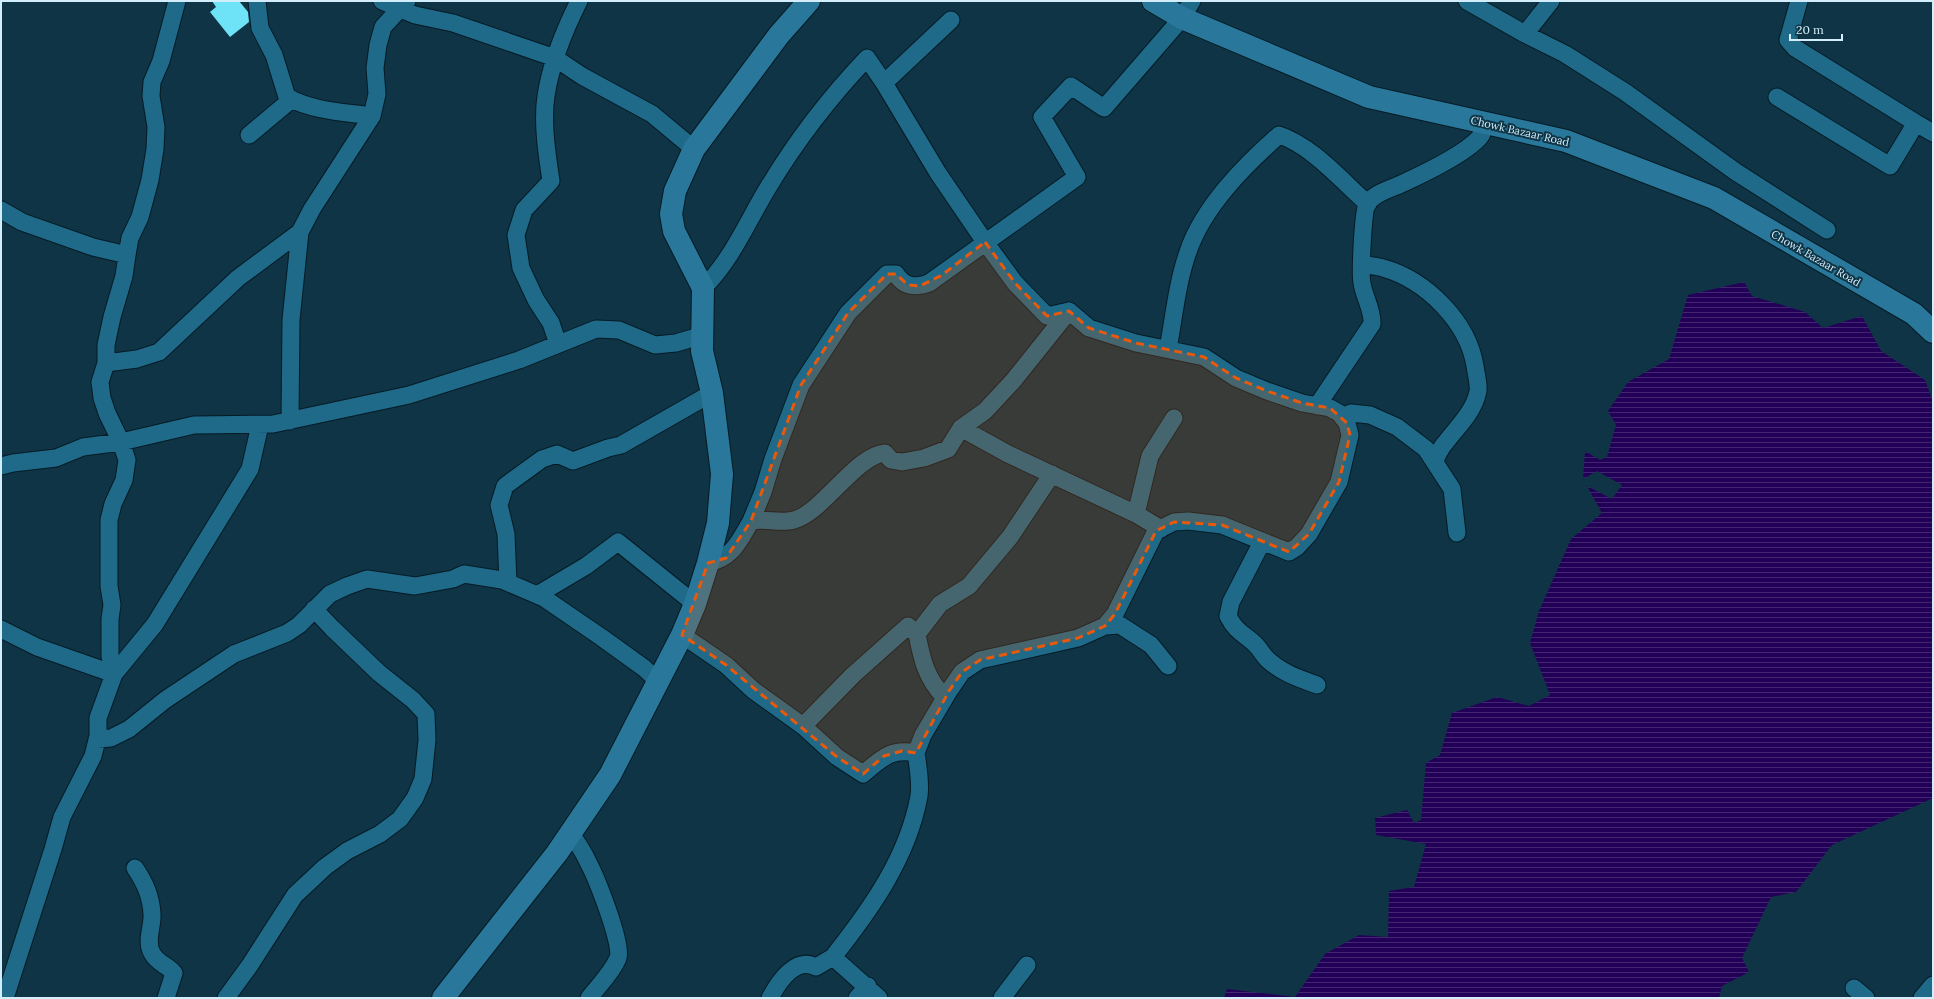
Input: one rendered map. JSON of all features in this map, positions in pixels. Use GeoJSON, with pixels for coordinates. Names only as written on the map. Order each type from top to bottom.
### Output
{"type":"FeatureCollection","features":[{"type":"Feature","properties":{"kind":"street"},"geometry":{"type":"LineString","coordinates":[[114,674],[110,656],[110,619],[112,605],[110,586],[109,520],[113,504],[124,480],[127,460],[121,442],[107,413],[102,398],[100,382],[106,363],[106,346],[124,276],[130,238],[140,216],[155,150],[156,127],[151,96],[152,82],[161,61],[176,1]]}},
{"type":"Feature","properties":{"kind":"street"},"geometry":{"type":"LineString","coordinates":[[257,1],[260,28],[274,55],[287,97],[333,112],[372,116]]}},
{"type":"Feature","properties":{"kind":"street"},"geometry":{"type":"LineString","coordinates":[[382,1],[404,4],[414,15],[453,23],[555,58],[582,76],[652,114],[694,148]]}},
{"type":"Feature","properties":{"kind":"street"},"geometry":{"type":"LineString","coordinates":[[558,344],[551,323],[536,300],[521,268],[516,235],[524,210],[551,181],[546,131],[546,96],[555,58],[566,27],[579,1]]}},
{"type":"Feature","properties":{"kind":"street"},"geometry":{"type":"LineString","coordinates":[[442,998],[552,859],[610,775],[682,635],[695,604],[708,563],[718,523],[722,474],[712,394],[702,351],[703,288],[674,230],[671,214],[675,191],[694,148],[779,35],[809,1]]}},
{"type":"Feature","properties":{"kind":"street","name":"Chowk Bazaar Road"},"geometry":{"type":"LineString","coordinates":[[1153,1],[1187,10],[1369,97],[1566,141],[1714,198],[1914,314],[1932,329]]}},
{"type":"Feature","properties":{"kind":"street"},"geometry":{"type":"LineString","coordinates":[[1467,1],[1525,34],[1565,54],[1618,88],[1736,172],[1827,230]]}},
{"type":"Feature","properties":{"kind":"street"},"geometry":{"type":"LineString","coordinates":[[1525,34],[1551,1]]}},
{"type":"Feature","properties":{"kind":"street"},"geometry":{"type":"LineString","coordinates":[[1799,1],[1788,40],[1795,48],[1933,133]]}},
{"type":"Feature","properties":{"kind":"street"},"geometry":{"type":"LineString","coordinates":[[290,421],[291,320],[300,232],[312,209],[372,116],[378,94],[375,68],[378,45],[383,27],[404,4]]}},
{"type":"Feature","properties":{"kind":"street"},"geometry":{"type":"LineString","coordinates":[[708,563],[726,558],[738,543],[751,521],[763,492],[773,459],[801,385],[848,313],[887,274],[896,274],[901,281],[908,285],[920,286],[942,275],[985,242],[1077,177],[1042,117],[1071,86],[1104,108],[1187,10]]}},
{"type":"Feature","properties":{"kind":"street"},"geometry":{"type":"LineString","coordinates":[[884,83],[951,20]]}},
{"type":"Feature","properties":{"kind":"street"},"geometry":{"type":"LineString","coordinates":[[703,288],[717,274],[769,185],[812,120],[867,58],[884,83],[938,173],[985,242],[1015,283],[1047,316],[1069,312],[1089,328],[1136,343],[1204,357],[1236,378],[1267,392],[1289,400],[1330,408],[1342,417],[1347,423],[1350,436],[1339,482],[1309,534],[1297,547],[1289,552],[1222,525],[1210,522],[1174,522],[1156,531],[1115,614],[1105,626]]}},
{"type":"Feature","properties":{"kind":"street"},"geometry":{"type":"LineString","coordinates":[[1777,97],[1890,166],[1916,123]]}},
{"type":"Feature","properties":{"kind":"street"},"geometry":{"type":"LineString","coordinates":[[249,134],[292,99]]}},
{"type":"Feature","properties":{"kind":"street"},"geometry":{"type":"LineString","coordinates":[[1317,406],[1367,334],[1372,324],[1373,317],[1365,298],[1361,281],[1364,218],[1368,204],[1378,195],[1421,175],[1470,146],[1482,136],[1485,123]]}},
{"type":"Feature","properties":{"kind":"street"},"geometry":{"type":"LineString","coordinates":[[1168,349],[1179,285],[1188,252],[1200,228],[1223,192],[1249,161],[1279,134],[1290,138],[1311,153],[1368,204]]}},
{"type":"Feature","properties":{"kind":"street"},"geometry":{"type":"LineString","coordinates":[[1,210],[22,222],[93,247],[127,255]]}},
{"type":"Feature","properties":{"kind":"street"},"geometry":{"type":"LineString","coordinates":[[106,363],[137,359],[159,352],[238,278],[300,232]]}},
{"type":"Feature","properties":{"kind":"street"},"geometry":{"type":"LineString","coordinates":[[1362,264],[1384,268],[1412,282],[1439,301],[1461,329],[1471,348],[1478,389],[1474,404],[1461,425],[1445,442],[1434,460]]}},
{"type":"Feature","properties":{"kind":"street"},"geometry":{"type":"LineString","coordinates":[[751,521],[761,519],[772,521],[794,520],[810,511],[877,453],[885,453],[891,460],[902,462],[924,458],[948,449],[961,428],[985,411],[1013,381],[1069,312]]}},
{"type":"Feature","properties":{"kind":"street"},"geometry":{"type":"LineString","coordinates":[[1,466],[56,458],[84,447],[121,442],[194,424],[260,425],[290,421],[409,395],[519,360],[596,329],[619,330],[655,345],[676,343],[703,335]]}},
{"type":"Feature","properties":{"kind":"street"},"geometry":{"type":"LineString","coordinates":[[508,582],[506,534],[499,505],[505,486],[542,459],[558,454],[573,461],[608,448],[621,445],[712,394]]}},
{"type":"Feature","properties":{"kind":"street"},"geometry":{"type":"LineString","coordinates":[[1342,417],[1351,413],[1370,414],[1397,427],[1426,449],[1452,490],[1457,533]]}},
{"type":"Feature","properties":{"kind":"street"},"geometry":{"type":"LineString","coordinates":[[1136,514],[1150,456],[1174,418]]}},
{"type":"Feature","properties":{"kind":"street"},"geometry":{"type":"LineString","coordinates":[[5,998],[62,817],[93,756],[97,739],[98,718],[114,674],[155,624],[235,494],[250,468],[260,425]]}},
{"type":"Feature","properties":{"kind":"street"},"geometry":{"type":"LineString","coordinates":[[961,428],[1008,454],[1136,514],[1161,529]]}},
{"type":"Feature","properties":{"kind":"street"},"geometry":{"type":"LineString","coordinates":[[917,634],[940,604],[969,586],[1006,542],[1052,474]]}},
{"type":"Feature","properties":{"kind":"street"},"geometry":{"type":"LineString","coordinates":[[538,595],[586,566],[618,542],[695,604]]}},
{"type":"Feature","properties":{"kind":"street"},"geometry":{"type":"LineString","coordinates":[[1262,542],[1231,602],[1228,616],[1233,626],[1244,637],[1255,644],[1267,659],[1283,673],[1317,685]]}},
{"type":"Feature","properties":{"kind":"street"},"geometry":{"type":"LineString","coordinates":[[97,739],[111,738],[129,729],[165,700],[234,654],[287,633],[299,625],[330,594],[367,579],[415,586],[453,578],[464,574],[481,575],[508,582],[538,595],[601,636],[658,681]]}},
{"type":"Feature","properties":{"kind":"street"},"geometry":{"type":"LineString","coordinates":[[226,998],[250,965],[295,895],[325,867],[347,850],[380,834],[400,819],[415,798],[423,779],[427,740],[426,714],[413,700],[373,668],[314,609]]}},
{"type":"Feature","properties":{"kind":"street"},"geometry":{"type":"LineString","coordinates":[[770,998],[786,975],[799,965],[809,963],[816,967],[834,957],[866,916],[896,864],[912,824],[919,795],[919,771],[916,754],[923,735],[962,672],[980,660],[1078,638],[1105,626],[1120,625],[1151,645],[1168,666]]}},
{"type":"Feature","properties":{"kind":"street"},"geometry":{"type":"LineString","coordinates":[[803,726],[853,675],[908,626],[917,634],[925,671],[932,683],[945,698]]}},
{"type":"Feature","properties":{"kind":"street"},"geometry":{"type":"LineString","coordinates":[[1,629],[37,647],[114,674]]}},
{"type":"Feature","properties":{"kind":"street"},"geometry":{"type":"LineString","coordinates":[[682,635],[726,665],[753,690],[803,726],[837,757],[863,774],[884,756],[902,751],[916,754]]}},
{"type":"Feature","properties":{"kind":"street"},"geometry":{"type":"LineString","coordinates":[[570,833],[589,863],[606,906],[619,947],[618,957],[614,966],[589,998]]}},
{"type":"Feature","properties":{"kind":"street"},"geometry":{"type":"LineString","coordinates":[[135,868],[146,885],[153,914],[149,938],[151,952],[156,960],[169,967],[174,973],[166,998]]}},
{"type":"Feature","properties":{"kind":"street"},"geometry":{"type":"LineString","coordinates":[[834,957],[868,994]]}},
{"type":"Feature","properties":{"kind":"street"},"geometry":{"type":"LineString","coordinates":[[1002,998],[1027,965]]}},
{"type":"Feature","properties":{"kind":"street"},"geometry":{"type":"LineString","coordinates":[[1922,998],[1933,985]]}},
{"type":"Feature","properties":{"kind":"highlighted area"},"geometry":{"type":"Polygon","coordinates":[[[985,242],[1015,283],[1047,316],[1069,311],[1089,328],[1136,343],[1204,357],[1236,378],[1267,391],[1302,403],[1330,408],[1347,423],[1350,435],[1339,482],[1309,534],[1289,552],[1222,525],[1174,522],[1156,531],[1115,614],[1105,626],[1078,638],[980,660],[962,672],[949,691],[916,753],[902,751],[884,756],[863,774],[837,757],[726,665],[682,635],[708,563],[726,558],[751,521],[801,385],[848,313],[887,274],[896,274],[908,285],[920,286],[942,275],[985,242]]]}},
{"type":"Feature","properties":{"kind":"shaded area"},"geometry":{"type":"Polygon","coordinates":[[[1744,282],[1752,296],[1805,312],[1823,328],[1862,316],[1881,351],[1925,380],[1933,402],[1933,798],[1832,845],[1796,892],[1771,897],[1742,958],[1749,972],[1722,986],[1719,998],[1224,998],[1227,989],[1295,997],[1325,954],[1359,935],[1388,937],[1389,891],[1414,887],[1426,844],[1376,835],[1375,818],[1407,810],[1414,823],[1421,820],[1426,763],[1440,755],[1452,713],[1497,697],[1529,706],[1550,695],[1530,643],[1539,611],[1571,539],[1602,513],[1587,486],[1612,499],[1622,485],[1597,471],[1583,479],[1585,451],[1600,460],[1607,457],[1616,425],[1608,411],[1628,382],[1669,359],[1688,295],[1744,282]]]}},
{"type":"Feature","properties":{"kind":"building"},"geometry":{"type":"Polygon","coordinates":[[[212,1],[239,1],[248,12],[249,22],[230,37],[210,12],[216,7],[212,1]]]}}]}
